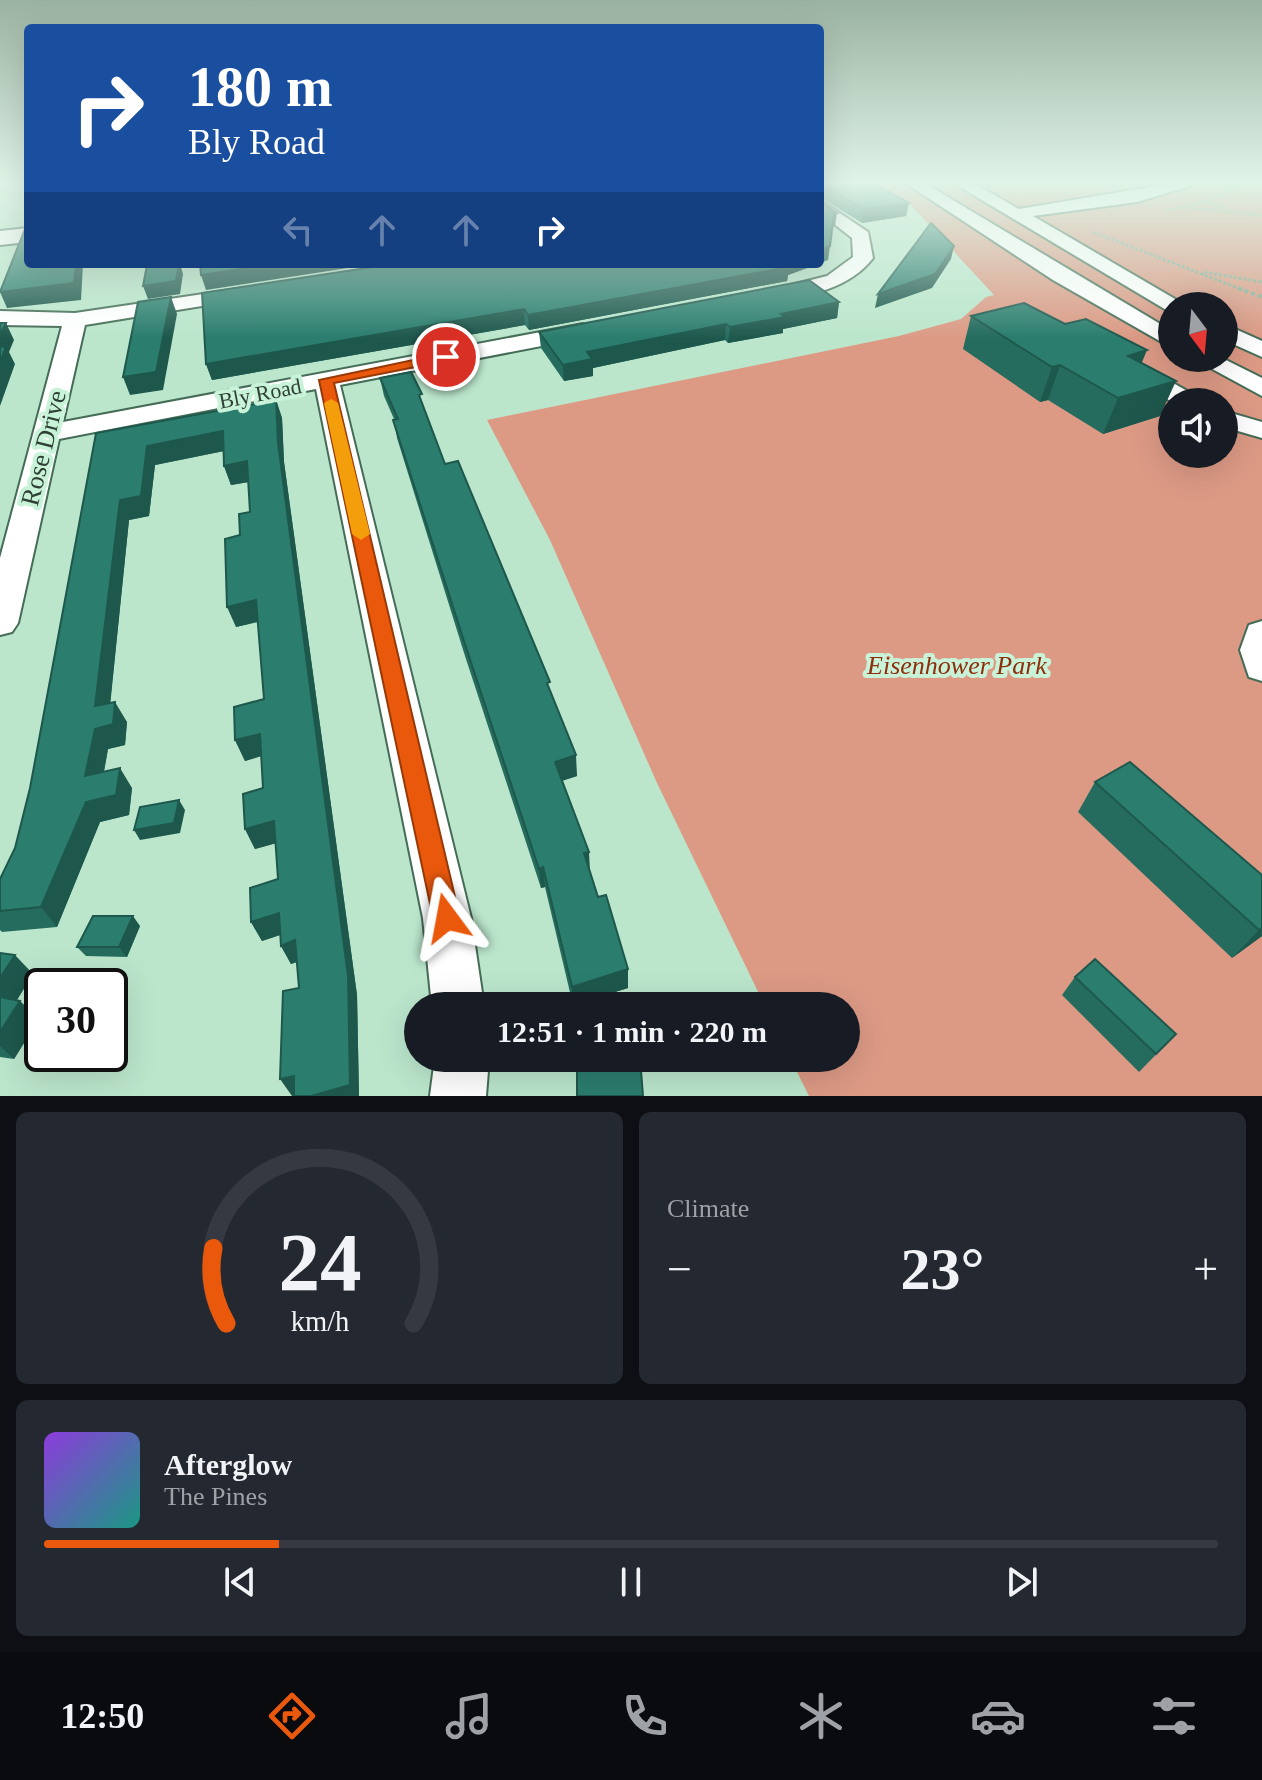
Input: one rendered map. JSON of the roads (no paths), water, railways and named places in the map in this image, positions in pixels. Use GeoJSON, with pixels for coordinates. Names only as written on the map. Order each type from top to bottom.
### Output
{"type":"FeatureCollection","features":[{"type":"Feature","properties":{"kind":"main road"},"geometry":{"type":"LineString","coordinates":[[0,238],[24,235]]}},
{"type":"Feature","properties":{"kind":"street"},"geometry":{"type":"LineString","coordinates":[[744,301],[827,283],[854,268],[863,258],[860,235]]}},
{"type":"Feature","properties":{"kind":"street"},"geometry":{"type":"LineString","coordinates":[[984,235],[1125,339],[1138,372],[1165,388]]}},
{"type":"Feature","properties":{"kind":"street"},"geometry":{"type":"LineString","coordinates":[[1050,235],[1158,296]]}},
{"type":"Feature","properties":{"kind":"street"},"geometry":{"type":"LineString","coordinates":[[0,318],[75,320],[261,291]]}},
{"type":"Feature","properties":{"kind":"street","name":"Rose Drive"},"geometry":{"type":"LineString","coordinates":[[0,623],[75,320]]}},
{"type":"Feature","properties":{"kind":"street"},"geometry":{"type":"LineString","coordinates":[[1125,339],[1158,322]]}},
{"type":"Feature","properties":{"kind":"street","name":"Bly Road"},"geometry":{"type":"LineString","coordinates":[[48,433],[605,327]]}},
{"type":"Feature","properties":{"kind":"street"},"geometry":{"type":"LineString","coordinates":[[1238,338],[1262,350]]}},
{"type":"Feature","properties":{"kind":"street"},"geometry":{"type":"LineString","coordinates":[[1125,339],[1158,340]]}},
{"type":"Feature","properties":{"kind":"street"},"geometry":{"type":"LineString","coordinates":[[1231,372],[1262,388]]}},
{"type":"Feature","properties":{"kind":"street"},"geometry":{"type":"LineString","coordinates":[[326,380],[447,918],[456,992]]}},
{"type":"Feature","properties":{"kind":"street"},"geometry":{"type":"LineString","coordinates":[[1238,423],[1262,430]]}},
{"type":"Feature","properties":{"kind":"street"},"geometry":{"type":"LineString","coordinates":[[1262,634],[1258,650],[1262,667]]}},
{"type":"Feature","properties":{"kind":"street"},"geometry":{"type":"LineString","coordinates":[[458,1096],[461,1072]]}},
{"type":"Feature","properties":{"kind":"park label","name":"Eisenhower Park"},"geometry":{"type":"Point","coordinates":[957,665]}}]}
